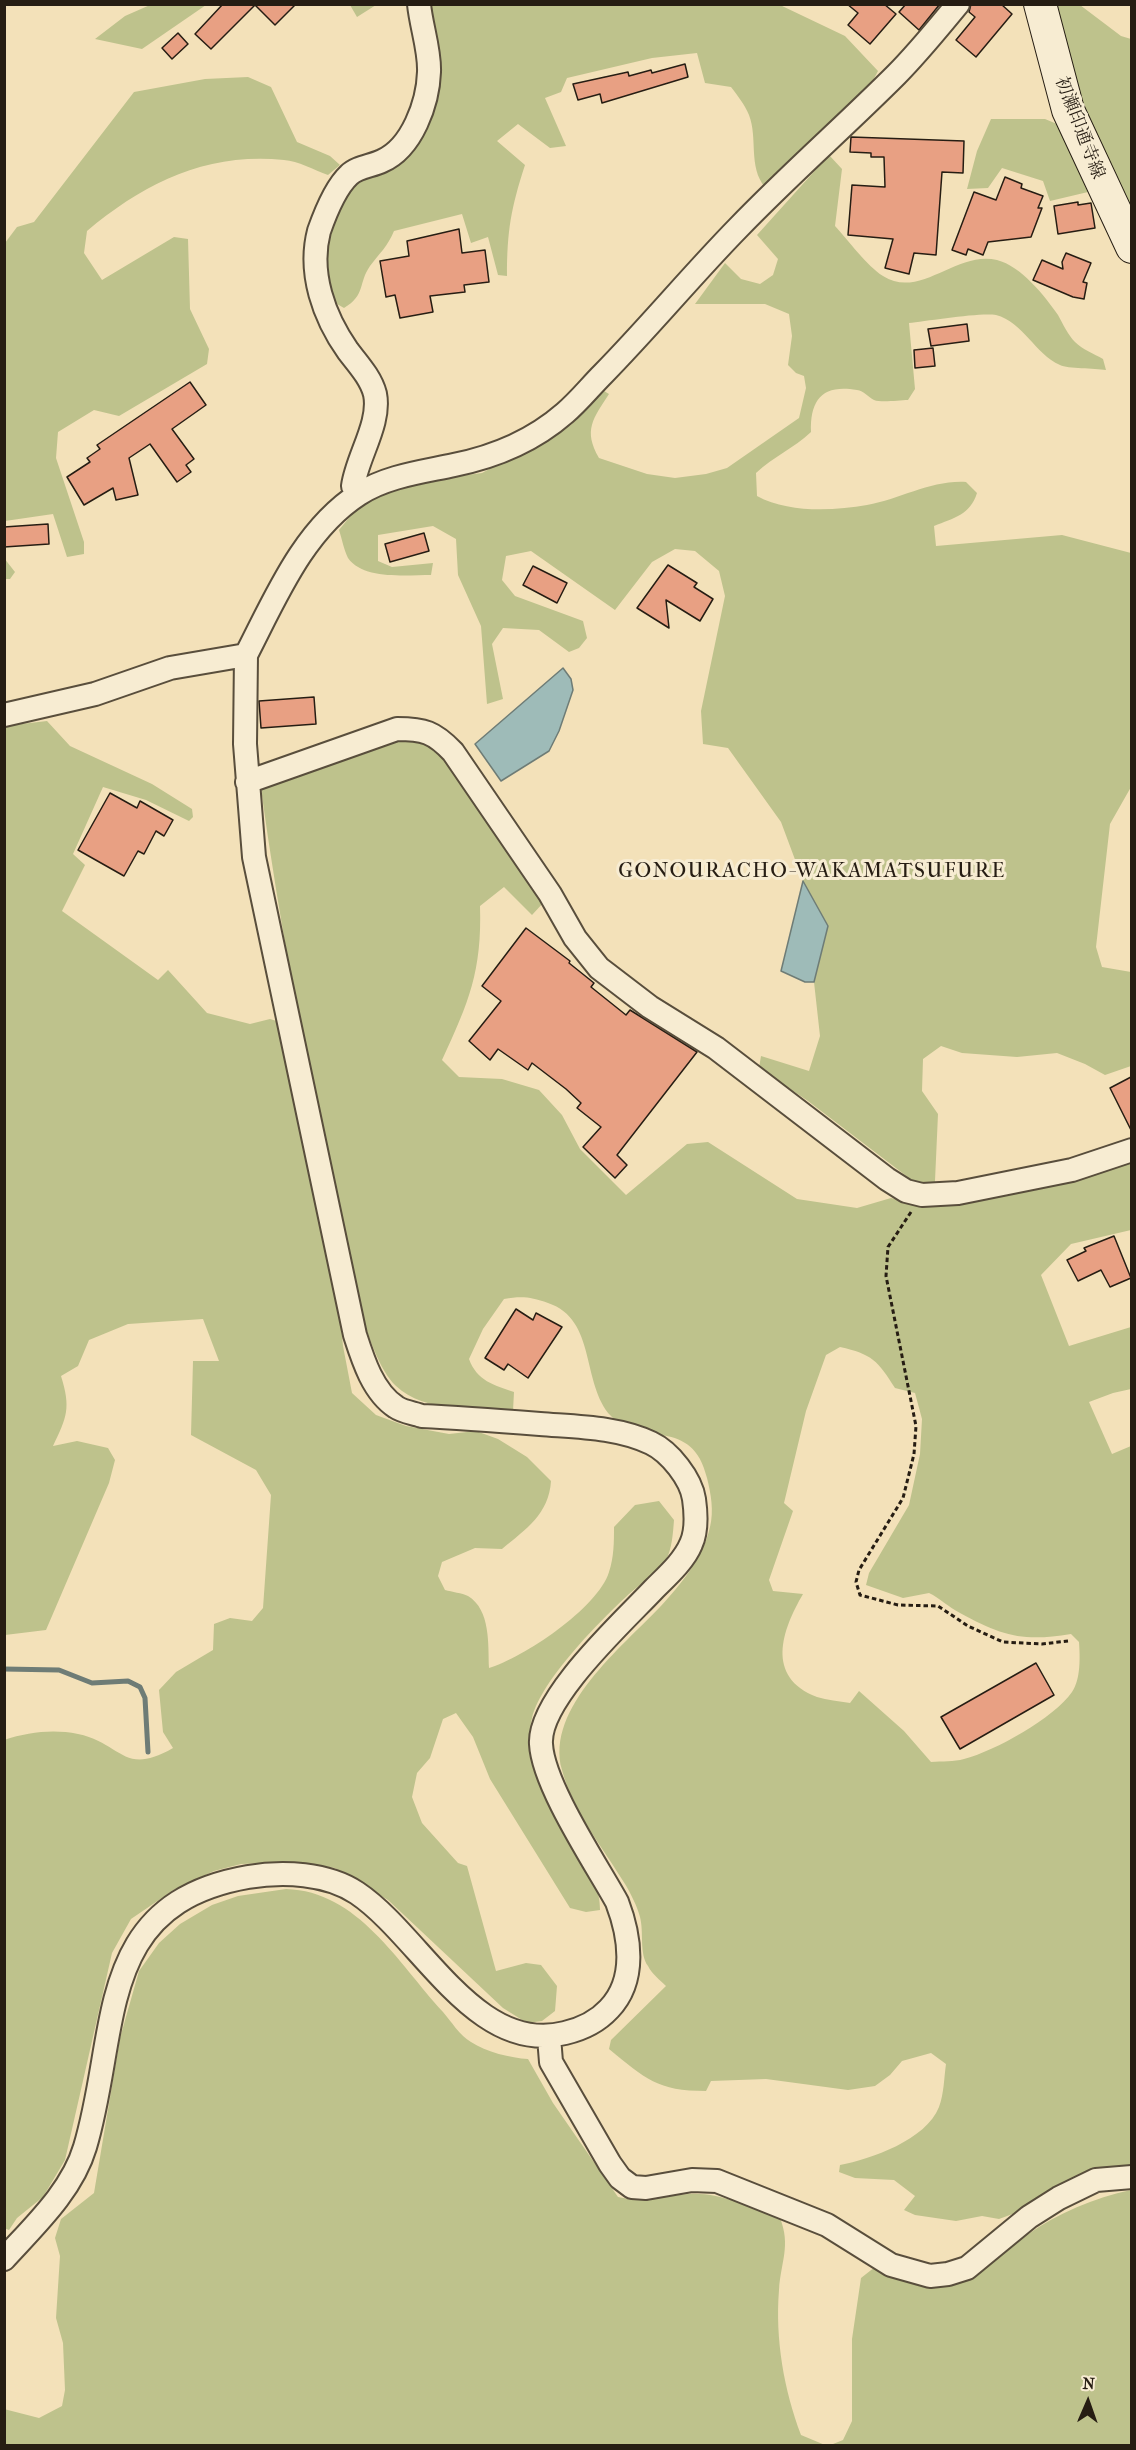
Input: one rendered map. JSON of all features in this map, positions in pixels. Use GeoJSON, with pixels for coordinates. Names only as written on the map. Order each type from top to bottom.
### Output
{"type":"FeatureCollection","features":[{"type":"Feature","properties":{"kind":"main road","name":"初瀬印通寺線"},"geometry":{"type":"LineString","coordinates":[[1040,4],[1068,110],[1131,247]]}},
{"type":"Feature","properties":{"kind":"street"},"geometry":{"type":"LineString","coordinates":[[359,494],[354,486],[355,471],[374,418],[375,393],[369,379],[332,325],[314,264],[320,232],[329,207],[350,174],[384,160],[404,147],[416,122],[427,90],[430,70],[419,4]]}},
{"type":"Feature","properties":{"kind":"street"},"geometry":{"type":"LineString","coordinates":[[4,2259],[61,2194],[85,2148],[116,1999],[135,1943],[150,1923],[176,1902],[204,1888],[248,1877],[295,1874],[334,1881],[357,1893],[390,1922],[466,2001],[490,2020],[514,2033],[549,2037],[579,2030],[599,2019],[621,1993],[629,1953],[625,1923],[617,1902],[547,1776],[541,1743],[545,1724],[554,1702],[588,1659],[677,1565],[692,1544],[696,1520],[694,1496],[686,1479],[670,1457],[653,1444],[628,1434],[599,1428],[423,1416],[397,1408],[377,1386],[354,1335],[254,857],[243,711],[246,655],[274,598],[310,542],[327,521],[359,494],[405,475],[456,465],[502,451],[538,433],[565,414],[646,330],[681,288],[730,236],[897,74],[958,4]]}},
{"type":"Feature","properties":{"kind":"street"},"geometry":{"type":"LineString","coordinates":[[4,715],[95,694],[170,668],[246,655]]}},
{"type":"Feature","properties":{"kind":"street"},"geometry":{"type":"LineString","coordinates":[[247,782],[397,729],[418,729],[438,736],[453,752],[550,894],[575,938],[599,968],[650,1007],[716,1048],[887,1179],[906,1191],[922,1196],[958,1193],[1072,1170],[1131,1150]]}},
{"type":"Feature","properties":{"kind":"street"},"geometry":{"type":"LineString","coordinates":[[549,2037],[551,2061],[610,2164],[620,2178],[632,2187],[646,2188],[692,2180],[717,2181],[827,2225],[891,2265],[930,2276],[948,2274],[967,2268],[1029,2217],[1059,2198],[1096,2180],[1131,2177]]}},
{"type":"Feature","properties":{"kind":"path"},"geometry":{"type":"LineString","coordinates":[[922,1196],[888,1247],[886,1276],[916,1426],[914,1454],[903,1498],[859,1570],[856,1582],[860,1596],[898,1605],[938,1606],[968,1626],[1003,1642],[1042,1644],[1068,1641]]}},
{"type":"Feature","properties":{"kind":"green space"},"geometry":{"type":"Polygon","coordinates":[[[150,5],[206,5],[142,49],[95,39],[125,16],[150,5]]]}},
{"type":"Feature","properties":{"kind":"green space"},"geometry":{"type":"Polygon","coordinates":[[[350,5],[376,5],[357,17],[350,5]]]}},
{"type":"Feature","properties":{"kind":"green space"},"geometry":{"type":"Polygon","coordinates":[[[429,5],[780,5],[845,36],[878,71],[868,90],[765,187],[757,171],[752,124],[747,111],[731,87],[705,83],[697,53],[652,58],[567,78],[561,92],[545,98],[566,146],[550,148],[518,124],[497,141],[525,165],[511,220],[507,276],[498,275],[488,237],[471,243],[462,214],[394,231],[386,246],[366,272],[356,298],[344,308],[330,300],[324,274],[331,225],[354,181],[421,128],[429,5]]]}},
{"type":"Feature","properties":{"kind":"green space"},"geometry":{"type":"Polygon","coordinates":[[[1053,5],[1080,5],[1121,36],[1131,39],[1131,226],[1081,121],[1053,5]]]}},
{"type":"Feature","properties":{"kind":"green space"},"geometry":{"type":"Polygon","coordinates":[[[248,77],[271,87],[297,142],[330,156],[340,165],[328,175],[284,160],[229,161],[203,166],[154,185],[87,231],[84,253],[102,280],[174,237],[188,239],[190,309],[209,349],[207,364],[119,416],[94,410],[58,432],[56,458],[84,542],[84,554],[67,557],[53,514],[5,521],[5,243],[17,227],[34,222],[134,92],[205,79],[248,77]]]}},
{"type":"Feature","properties":{"kind":"green space"},"geometry":{"type":"Polygon","coordinates":[[[991,119],[1045,119],[1057,124],[1088,192],[1050,201],[1043,181],[1002,168],[988,188],[967,189],[977,151],[991,119]]]}},
{"type":"Feature","properties":{"kind":"green space"},"geometry":{"type":"Polygon","coordinates":[[[829,155],[842,169],[835,226],[877,272],[897,282],[911,282],[982,259],[1006,263],[1032,283],[1053,307],[1072,339],[1081,347],[1103,359],[1106,370],[1060,365],[1043,354],[1014,324],[996,315],[909,323],[915,389],[908,400],[877,401],[859,391],[845,389],[827,392],[816,403],[811,420],[811,432],[756,473],[757,496],[769,502],[796,508],[840,509],[880,502],[941,484],[966,482],[977,493],[974,500],[960,515],[934,526],[936,546],[1062,535],[1131,553],[1131,787],[1110,824],[1096,947],[1102,967],[1131,972],[1131,1066],[1105,1075],[1057,1053],[1017,1057],[962,1053],[941,1046],[923,1059],[922,1091],[938,1114],[934,1203],[1131,1162],[1131,1230],[1071,1244],[1041,1275],[1069,1346],[1131,1327],[1131,1389],[1089,1402],[1112,1454],[1131,1446],[1131,2170],[1100,2173],[1053,2188],[1018,2212],[999,2219],[982,2216],[956,2221],[915,2215],[904,2210],[915,2196],[894,2180],[855,2178],[839,2172],[840,2165],[882,2153],[896,2146],[922,2129],[932,2119],[941,2102],[946,2064],[931,2053],[902,2061],[890,2075],[875,2086],[848,2090],[766,2079],[711,2081],[706,2091],[664,2086],[643,2075],[609,2049],[611,2040],[666,1986],[645,1961],[640,1917],[632,1896],[573,1800],[562,1770],[560,1747],[565,1724],[590,1680],[660,1607],[697,1560],[707,1538],[712,1515],[707,1478],[700,1459],[690,1447],[678,1439],[636,1430],[623,1425],[611,1416],[595,1387],[582,1337],[574,1323],[564,1311],[542,1301],[526,1298],[504,1299],[483,1329],[469,1359],[481,1377],[514,1392],[513,1411],[452,1408],[421,1401],[396,1386],[384,1371],[365,1324],[344,1240],[294,992],[261,789],[394,740],[429,741],[467,788],[544,902],[532,915],[504,887],[480,906],[479,949],[472,986],[460,1021],[442,1060],[459,1077],[502,1079],[539,1090],[562,1115],[580,1149],[626,1195],[687,1144],[708,1142],[797,1199],[857,1208],[891,1198],[903,1201],[909,1178],[808,1101],[759,1068],[761,1056],[809,1071],[820,1036],[814,982],[828,926],[803,881],[781,822],[728,748],[703,744],[701,711],[725,596],[719,571],[695,551],[675,549],[652,562],[615,610],[531,551],[506,556],[502,580],[515,596],[583,621],[587,638],[579,648],[569,652],[539,630],[503,628],[492,644],[503,699],[487,704],[481,626],[458,575],[456,539],[433,526],[378,535],[378,561],[392,567],[433,563],[431,575],[386,575],[364,570],[355,565],[348,558],[339,530],[357,508],[389,491],[423,481],[482,473],[571,425],[604,391],[609,394],[598,411],[591,432],[594,448],[599,458],[647,474],[675,478],[706,474],[727,468],[799,418],[806,388],[804,376],[796,373],[788,365],[792,336],[789,314],[765,304],[695,304],[725,263],[741,279],[760,284],[773,275],[778,259],[757,235],[829,155]],[[840,1347],[826,1355],[806,1411],[784,1503],[793,1511],[769,1580],[773,1591],[803,1594],[784,1637],[784,1665],[790,1678],[801,1688],[817,1697],[850,1703],[859,1691],[904,1731],[931,1762],[952,1761],[977,1755],[1038,1723],[1063,1702],[1072,1692],[1077,1681],[1079,1642],[1071,1634],[1026,1637],[1001,1632],[960,1613],[929,1593],[903,1598],[866,1585],[869,1573],[909,1505],[920,1454],[922,1419],[915,1393],[895,1388],[879,1365],[867,1356],[840,1347]]]}},
{"type":"Feature","properties":{"kind":"green space"},"geometry":{"type":"Polygon","coordinates":[[[4,558],[15,572],[10,579],[5,579],[4,558]]]}},
{"type":"Feature","properties":{"kind":"green space"},"geometry":{"type":"Polygon","coordinates":[[[47,721],[70,746],[152,784],[192,809],[193,817],[189,821],[146,800],[103,787],[73,854],[85,865],[62,911],[158,980],[168,970],[207,1013],[250,1024],[270,1019],[280,1022],[337,1287],[343,1346],[352,1393],[376,1415],[406,1426],[449,1434],[476,1431],[498,1439],[527,1457],[551,1481],[546,1503],[541,1512],[528,1527],[502,1549],[475,1548],[442,1562],[438,1576],[445,1590],[468,1596],[481,1610],[487,1629],[489,1668],[539,1643],[575,1616],[590,1601],[602,1586],[609,1572],[613,1555],[614,1527],[635,1505],[659,1501],[674,1520],[671,1546],[663,1565],[629,1594],[573,1652],[547,1686],[532,1718],[530,1737],[537,1776],[554,1816],[596,1888],[600,1910],[586,1912],[570,1908],[490,1779],[473,1737],[456,1713],[443,1719],[430,1758],[417,1773],[412,1797],[422,1823],[458,1863],[467,1866],[496,1971],[526,1963],[541,1965],[557,1986],[555,2011],[542,2021],[527,2023],[503,2008],[388,1900],[335,1868],[293,1862],[241,1864],[214,1871],[175,1889],[131,1919],[112,1953],[65,2160],[43,2197],[17,2218],[9,2230],[4,2228],[4,1740],[41,1732],[69,1732],[93,1738],[133,1759],[156,1756],[173,1748],[163,1732],[159,1690],[176,1672],[213,1650],[214,1624],[230,1618],[252,1621],[263,1608],[271,1495],[256,1470],[191,1435],[193,1361],[219,1361],[203,1319],[128,1324],[89,1340],[78,1366],[61,1376],[67,1405],[62,1427],[53,1446],[77,1441],[108,1448],[115,1460],[109,1483],[46,1630],[5,1635],[4,726],[47,721]]]}},
{"type":"Feature","properties":{"kind":"green space"},"geometry":{"type":"Polygon","coordinates":[[[286,1889],[312,1893],[335,1902],[355,1916],[393,1952],[467,2039],[491,2052],[528,2059],[553,2103],[618,2197],[645,2199],[688,2194],[711,2195],[735,2201],[780,2218],[785,2237],[778,2308],[782,2364],[801,2435],[825,2445],[5,2446],[4,2409],[39,2418],[62,2406],[65,2390],[63,2343],[56,2318],[60,2256],[55,2238],[61,2219],[94,2193],[120,2038],[139,1971],[159,1943],[180,1924],[212,1905],[238,1896],[286,1889]]]}},
{"type":"Feature","properties":{"kind":"green space"},"geometry":{"type":"Polygon","coordinates":[[[1131,2190],[1131,2445],[828,2446],[843,2440],[852,2421],[852,2339],[861,2278],[875,2267],[920,2284],[940,2285],[961,2281],[990,2264],[1027,2235],[1064,2213],[1104,2197],[1131,2190]]]}},
{"type":"Feature","properties":{"kind":"water"},"geometry":{"type":"Polygon","coordinates":[[[563,668],[571,679],[573,690],[559,731],[549,751],[501,781],[475,744],[563,668]]]}},
{"type":"Feature","properties":{"kind":"water"},"geometry":{"type":"Polygon","coordinates":[[[803,881],[828,926],[814,982],[805,982],[781,971],[803,881]]]}},
{"type":"Feature","properties":{"kind":"building"},"geometry":{"type":"Polygon","coordinates":[[[223,4],[296,4],[275,25],[255,5],[211,49],[195,34],[223,4]]]}},
{"type":"Feature","properties":{"kind":"building"},"geometry":{"type":"Polygon","coordinates":[[[847,4],[884,4],[896,14],[870,44],[848,25],[858,13],[847,4]]]}},
{"type":"Feature","properties":{"kind":"building"},"geometry":{"type":"Polygon","coordinates":[[[906,4],[940,4],[919,30],[899,12],[906,4]]]}},
{"type":"Feature","properties":{"kind":"building"},"geometry":{"type":"Polygon","coordinates":[[[971,4],[1001,4],[1012,14],[976,57],[956,40],[975,17],[969,12],[971,4]]]}},
{"type":"Feature","properties":{"kind":"building"},"geometry":{"type":"Polygon","coordinates":[[[178,33],[188,44],[172,59],[162,48],[178,33]]]}},
{"type":"Feature","properties":{"kind":"building"},"geometry":{"type":"Polygon","coordinates":[[[685,64],[688,77],[602,103],[600,94],[578,100],[573,84],[628,72],[629,76],[651,70],[652,73],[685,64]]]}},
{"type":"Feature","properties":{"kind":"building"},"geometry":{"type":"Polygon","coordinates":[[[851,137],[964,141],[963,173],[942,172],[936,255],[914,253],[909,274],[885,268],[893,239],[848,235],[852,185],[885,187],[884,157],[871,157],[871,153],[850,152],[851,137]]]}},
{"type":"Feature","properties":{"kind":"building"},"geometry":{"type":"Polygon","coordinates":[[[1005,177],[1022,184],[1021,188],[1043,196],[1038,208],[1042,208],[1031,237],[988,242],[983,255],[968,249],[966,255],[952,250],[974,192],[996,200],[1005,177]]]}},
{"type":"Feature","properties":{"kind":"building"},"geometry":{"type":"Polygon","coordinates":[[[1078,202],[1078,205],[1091,203],[1095,228],[1058,234],[1054,206],[1078,202]]]}},
{"type":"Feature","properties":{"kind":"building"},"geometry":{"type":"Polygon","coordinates":[[[459,229],[462,253],[485,250],[489,282],[464,285],[465,292],[430,296],[433,312],[400,318],[395,295],[386,297],[380,261],[409,256],[407,241],[459,229]]]}},
{"type":"Feature","properties":{"kind":"building"},"geometry":{"type":"Polygon","coordinates":[[[1066,253],[1091,263],[1083,282],[1087,283],[1084,299],[1073,297],[1033,280],[1042,260],[1063,269],[1062,262],[1066,253]]]}},
{"type":"Feature","properties":{"kind":"building"},"geometry":{"type":"Polygon","coordinates":[[[967,324],[969,341],[931,346],[928,329],[967,324]]]}},
{"type":"Feature","properties":{"kind":"building"},"geometry":{"type":"Polygon","coordinates":[[[933,348],[935,366],[915,368],[914,350],[933,348]]]}},
{"type":"Feature","properties":{"kind":"building"},"geometry":{"type":"Polygon","coordinates":[[[190,382],[206,405],[172,429],[194,459],[186,465],[191,472],[177,482],[150,444],[129,458],[138,495],[116,500],[113,488],[84,505],[67,477],[90,462],[87,458],[100,449],[97,445],[190,382]]]}},
{"type":"Feature","properties":{"kind":"building"},"geometry":{"type":"Polygon","coordinates":[[[48,524],[49,544],[4,547],[4,527],[48,524]]]}},
{"type":"Feature","properties":{"kind":"building"},"geometry":{"type":"Polygon","coordinates":[[[424,533],[429,551],[390,562],[385,544],[424,533]]]}},
{"type":"Feature","properties":{"kind":"building"},"geometry":{"type":"Polygon","coordinates":[[[668,565],[697,583],[694,587],[713,599],[700,621],[666,600],[669,628],[637,608],[668,565]]]}},
{"type":"Feature","properties":{"kind":"building"},"geometry":{"type":"Polygon","coordinates":[[[533,566],[567,583],[557,603],[523,585],[533,566]]]}},
{"type":"Feature","properties":{"kind":"building"},"geometry":{"type":"Polygon","coordinates":[[[314,697],[316,724],[261,728],[259,701],[314,697]]]}},
{"type":"Feature","properties":{"kind":"building"},"geometry":{"type":"Polygon","coordinates":[[[110,793],[137,808],[140,801],[173,820],[164,836],[156,831],[144,854],[138,851],[124,876],[78,850],[110,793]]]}},
{"type":"Feature","properties":{"kind":"building"},"geometry":{"type":"Polygon","coordinates":[[[526,928],[570,961],[569,963],[594,983],[591,987],[626,1015],[630,1010],[697,1052],[617,1155],[627,1165],[615,1178],[583,1147],[601,1127],[577,1108],[581,1103],[532,1063],[528,1070],[498,1049],[490,1060],[469,1041],[501,1001],[482,986],[526,928]]]}},
{"type":"Feature","properties":{"kind":"building"},"geometry":{"type":"Polygon","coordinates":[[[1131,1077],[1131,1130],[1110,1088],[1131,1077]]]}},
{"type":"Feature","properties":{"kind":"building"},"geometry":{"type":"Polygon","coordinates":[[[1114,1236],[1131,1278],[1110,1287],[1101,1270],[1078,1281],[1067,1260],[1086,1251],[1084,1248],[1114,1236]]]}},
{"type":"Feature","properties":{"kind":"building"},"geometry":{"type":"Polygon","coordinates":[[[516,1309],[533,1320],[536,1313],[562,1327],[528,1378],[508,1364],[504,1370],[485,1358],[516,1309]]]}},
{"type":"Feature","properties":{"kind":"building"},"geometry":{"type":"Polygon","coordinates":[[[1036,1663],[1054,1695],[960,1749],[941,1717],[1036,1663]]]}},
{"type":"Feature","properties":{"kind":"waterway"},"geometry":{"type":"LineString","coordinates":[[4,1669],[59,1670],[92,1683],[128,1681],[140,1687],[145,1698],[148,1752]]}},
{"type":"Feature","properties":{"kind":"district","name":"GONOURACHO-WAKAMATSUFURE"},"geometry":{"type":"Point","coordinates":[812,872]}}]}
